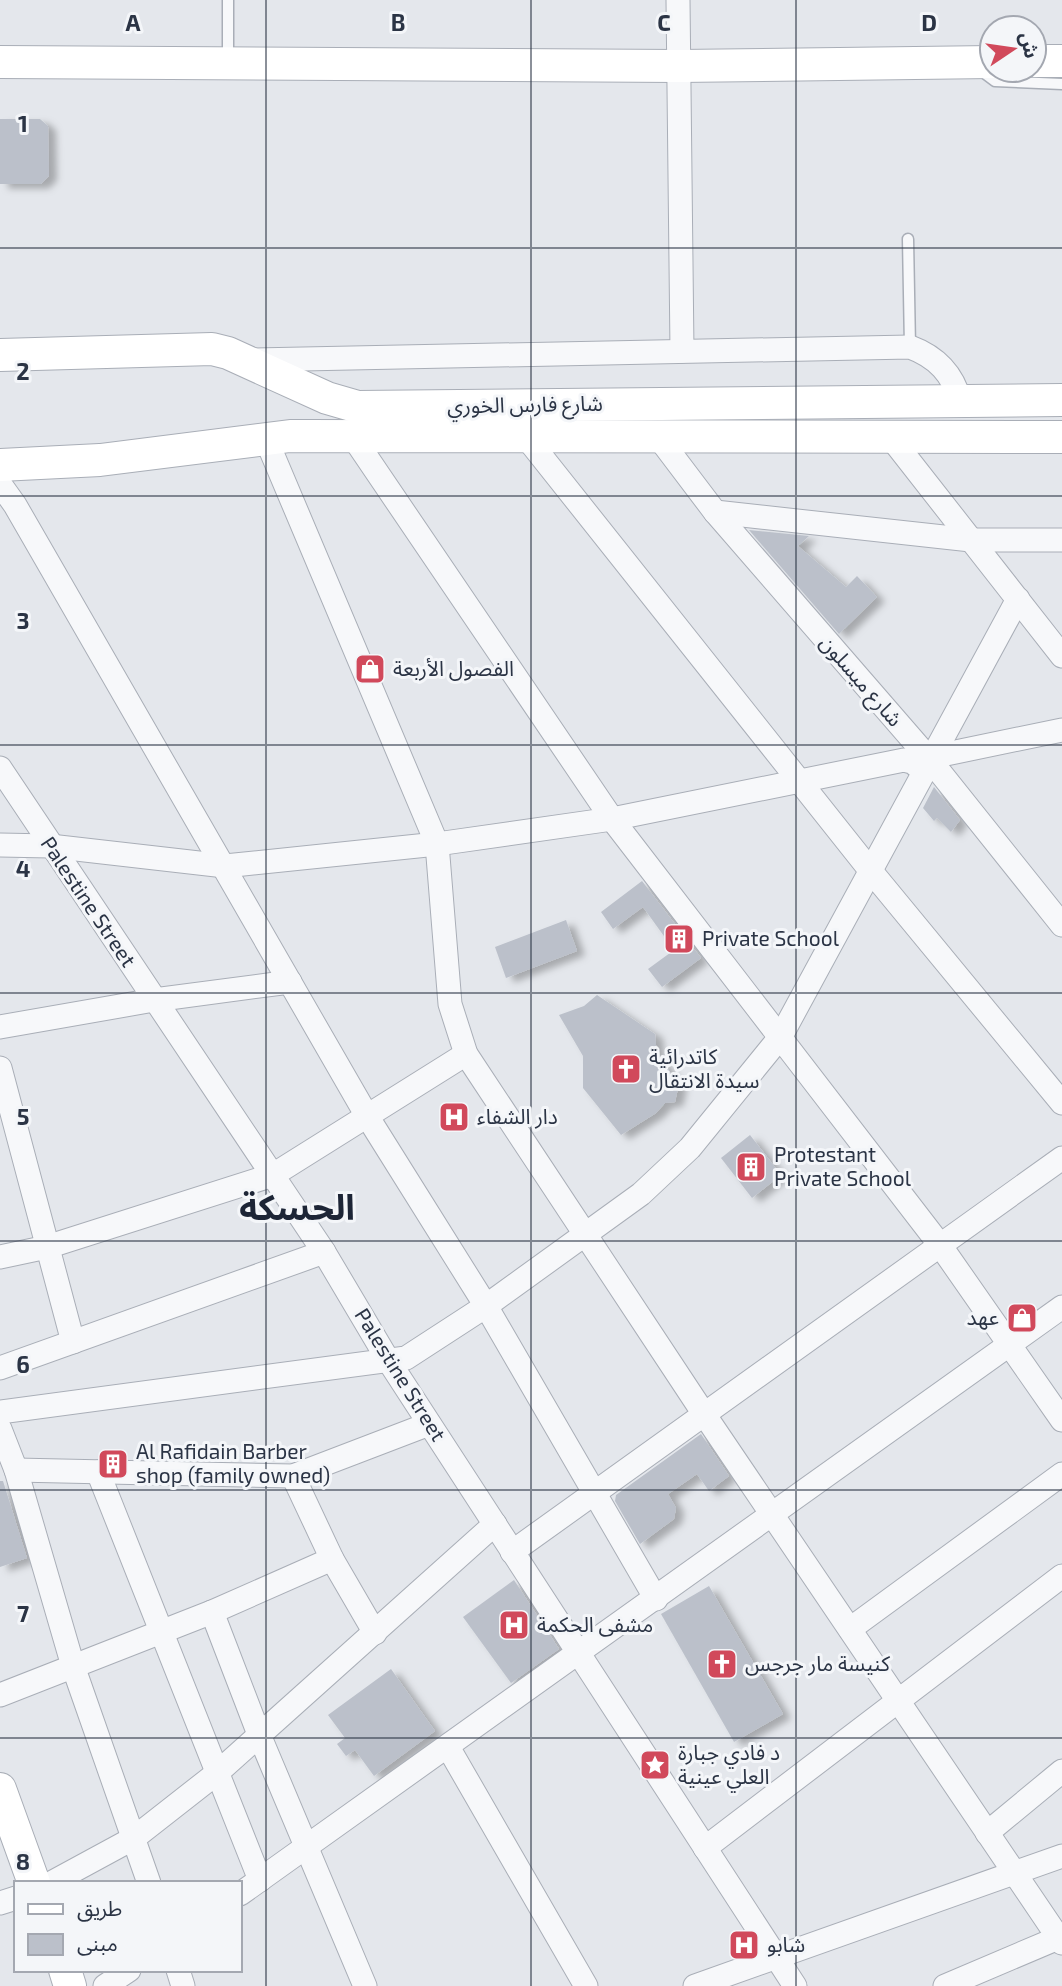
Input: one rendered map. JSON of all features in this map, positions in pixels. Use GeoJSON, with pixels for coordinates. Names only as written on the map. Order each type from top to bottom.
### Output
{"type":"FeatureCollection","features":[{"type":"Feature","properties":{"kind":"street"},"geometry":{"type":"LineString","coordinates":[[678,0],[681,351]]}},
{"type":"Feature","properties":{"kind":"street"},"geometry":{"type":"LineString","coordinates":[[0,62],[679,66],[978,62]]}},
{"type":"Feature","properties":{"kind":"street"},"geometry":{"type":"LineString","coordinates":[[246,360],[910,347],[929,356],[946,370],[960,401]]}},
{"type":"Feature","properties":{"kind":"street","name":"شارع فارس الخوري"},"geometry":{"type":"LineString","coordinates":[[0,355],[202,348],[220,350],[327,398],[358,407],[1062,400]]}},
{"type":"Feature","properties":{"kind":"street"},"geometry":{"type":"LineString","coordinates":[[353,437],[612,819],[940,1245],[1062,1420]]}},
{"type":"Feature","properties":{"kind":"street"},"geometry":{"type":"LineString","coordinates":[[526,437],[870,870],[1062,1103]]}},
{"type":"Feature","properties":{"kind":"street"},"geometry":{"type":"LineString","coordinates":[[0,465],[100,460],[266,439],[1062,437]]}},
{"type":"Feature","properties":{"kind":"street","name":"شارع ميسلون"},"geometry":{"type":"LineString","coordinates":[[659,438],[715,512],[931,762],[1062,925]]}},
{"type":"Feature","properties":{"kind":"street"},"geometry":{"type":"LineString","coordinates":[[266,439],[436,844],[450,1003],[466,1054],[704,1414],[1060,1940],[945,1986]]}},
{"type":"Feature","properties":{"kind":"street"},"geometry":{"type":"LineString","coordinates":[[892,439],[1062,656]]}},
{"type":"Feature","properties":{"kind":"street"},"geometry":{"type":"LineString","coordinates":[[0,484],[15,505],[225,866],[367,1116],[486,1306],[656,1598]]}},
{"type":"Feature","properties":{"kind":"street"},"geometry":{"type":"LineString","coordinates":[[715,512],[971,540],[1062,540]]}},
{"type":"Feature","properties":{"kind":"street"},"geometry":{"type":"LineString","coordinates":[[0,1412],[406,1358],[486,1306],[641,1194],[674,1164],[781,1036],[1018,599]]}},
{"type":"Feature","properties":{"kind":"street"},"geometry":{"type":"LineString","coordinates":[[0,845],[50,846],[225,866],[436,844],[612,819],[904,760],[931,762],[946,754],[1062,730]]}},
{"type":"Feature","properties":{"kind":"street","name":"Palestine Street"},"geometry":{"type":"LineString","coordinates":[[0,768],[324,1252],[429,1424],[795,1986]]}},
{"type":"Feature","properties":{"kind":"street"},"geometry":{"type":"LineString","coordinates":[[0,1027],[154,1000],[290,982]]}},
{"type":"Feature","properties":{"kind":"street"},"geometry":{"type":"LineString","coordinates":[[0,1257],[47,1247],[273,1175],[466,1054]]}},
{"type":"Feature","properties":{"kind":"street"},"geometry":{"type":"LineString","coordinates":[[0,1068],[72,1342]]}},
{"type":"Feature","properties":{"kind":"street"},"geometry":{"type":"LineString","coordinates":[[512,1552],[1062,1158]]}},
{"type":"Feature","properties":{"kind":"street"},"geometry":{"type":"LineString","coordinates":[[0,1367],[324,1252]]}},
{"type":"Feature","properties":{"kind":"street"},"geometry":{"type":"LineString","coordinates":[[242,1893],[1062,1307]]}},
{"type":"Feature","properties":{"kind":"street"},"geometry":{"type":"LineString","coordinates":[[16,1470],[293,1476],[429,1424]]}},
{"type":"Feature","properties":{"kind":"street"},"geometry":{"type":"LineString","coordinates":[[0,1429],[16,1470],[73,1666],[148,1881]]}},
{"type":"Feature","properties":{"kind":"street"},"geometry":{"type":"LineString","coordinates":[[98,1472],[260,1880]]}},
{"type":"Feature","properties":{"kind":"street"},"geometry":{"type":"LineString","coordinates":[[850,1629],[1062,1474]]}},
{"type":"Feature","properties":{"kind":"street"},"geometry":{"type":"LineString","coordinates":[[293,1476],[332,1559],[375,1633]]}},
{"type":"Feature","properties":{"kind":"street"},"geometry":{"type":"LineString","coordinates":[[55,1881],[134,1838],[217,1773],[260,1738],[495,1524]]}},
{"type":"Feature","properties":{"kind":"street"},"geometry":{"type":"LineString","coordinates":[[0,1695],[212,1612],[332,1559]]}},
{"type":"Feature","properties":{"kind":"street"},"geometry":{"type":"LineString","coordinates":[[705,1848],[1062,1576]]}},
{"type":"Feature","properties":{"kind":"street"},"geometry":{"type":"LineString","coordinates":[[212,1612],[359,1984]]}},
{"type":"Feature","properties":{"kind":"street"},"geometry":{"type":"LineString","coordinates":[[448,1747],[586,1986]]}},
{"type":"Feature","properties":{"kind":"street"},"geometry":{"type":"LineString","coordinates":[[988,1833],[1062,1771]]}},
{"type":"Feature","properties":{"kind":"street"},"geometry":{"type":"LineString","coordinates":[[0,1789],[33,1881]]}},
{"type":"Feature","properties":{"kind":"street"},"geometry":{"type":"LineString","coordinates":[[695,1986],[1062,1856]]}},
{"type":"Feature","properties":{"kind":"street"},"geometry":{"type":"LineString","coordinates":[[105,1986],[126,1972]]}},
{"type":"Feature","properties":{"kind":"lane"},"geometry":{"type":"LineString","coordinates":[[228,0],[228,63]]}},
{"type":"Feature","properties":{"kind":"lane"},"geometry":{"type":"LineString","coordinates":[[908,239],[910,347]]}},
{"type":"Feature","properties":{"kind":"building"},"geometry":{"type":"Polygon","coordinates":[[[0,119],[40,119],[48,126],[49,176],[41,184],[0,184],[0,119]]]}},
{"type":"Feature","properties":{"kind":"building"},"geometry":{"type":"Polygon","coordinates":[[[749,530],[809,536],[798,546],[846,587],[857,576],[877,597],[839,634],[749,530]]]}},
{"type":"Feature","properties":{"kind":"building"},"geometry":{"type":"Polygon","coordinates":[[[934,787],[960,820],[951,832],[937,818],[934,821],[923,808],[934,787]]]}},
{"type":"Feature","properties":{"kind":"building","name":"Private School"},"geometry":{"type":"Polygon","coordinates":[[[642,881],[701,958],[662,987],[648,969],[674,950],[643,907],[613,929],[601,912],[642,881]]]}},
{"type":"Feature","properties":{"kind":"building"},"geometry":{"type":"Polygon","coordinates":[[[566,920],[577,951],[506,978],[495,947],[566,920]]]}},
{"type":"Feature","properties":{"kind":"building","name":"كاتدرائية سيدة الانتقال"},"geometry":{"type":"Polygon","coordinates":[[[597,995],[655,1034],[657,1055],[679,1084],[675,1102],[665,1103],[656,1113],[621,1135],[583,1088],[583,1056],[559,1015],[584,1006],[597,995]]]}},
{"type":"Feature","properties":{"kind":"building","name":"Protestant Private School"},"geometry":{"type":"Polygon","coordinates":[[[750,1135],[781,1175],[752,1198],[721,1158],[750,1135]]]}},
{"type":"Feature","properties":{"kind":"building"},"geometry":{"type":"Polygon","coordinates":[[[701,1434],[729,1476],[709,1491],[697,1474],[668,1494],[676,1508],[674,1519],[640,1544],[615,1501],[616,1495],[701,1434]]]}},
{"type":"Feature","properties":{"kind":"building"},"geometry":{"type":"Polygon","coordinates":[[[0,1481],[3,1481],[27,1558],[0,1567],[0,1481]]]}},
{"type":"Feature","properties":{"kind":"building"},"geometry":{"type":"Polygon","coordinates":[[[514,1580],[559,1649],[511,1683],[463,1617],[514,1580]]]}},
{"type":"Feature","properties":{"kind":"building","name":"كنيسة مار جرجس"},"geometry":{"type":"Polygon","coordinates":[[[709,1586],[783,1714],[734,1742],[661,1614],[709,1586]]]}},
{"type":"Feature","properties":{"kind":"building"},"geometry":{"type":"Polygon","coordinates":[[[391,1669],[435,1731],[374,1776],[355,1750],[346,1756],[337,1744],[345,1738],[328,1715],[391,1669]]]}},
{"type":"Feature","properties":{"kind":"place","name":"الفصول الأربعة"},"geometry":{"type":"Point","coordinates":[370,669]}},
{"type":"Feature","properties":{"kind":"place","name":"Private School"},"geometry":{"type":"Point","coordinates":[679,939]}},
{"type":"Feature","properties":{"kind":"place","name":"كاتدرائية سيدة الانتقال"},"geometry":{"type":"Point","coordinates":[626,1069]}},
{"type":"Feature","properties":{"kind":"place","name":"دار الشفاء"},"geometry":{"type":"Point","coordinates":[454,1117]}},
{"type":"Feature","properties":{"kind":"place","name":"Protestant Private School"},"geometry":{"type":"Point","coordinates":[751,1167]}},
{"type":"Feature","properties":{"kind":"place","name":"عهد"},"geometry":{"type":"Point","coordinates":[1022,1318]}},
{"type":"Feature","properties":{"kind":"place","name":"Al Rafidain Barber shop (family owned)"},"geometry":{"type":"Point","coordinates":[113,1464]}},
{"type":"Feature","properties":{"kind":"place","name":"مشفى الحكمة"},"geometry":{"type":"Point","coordinates":[514,1625]}},
{"type":"Feature","properties":{"kind":"place","name":"كنيسة مار جرجس"},"geometry":{"type":"Point","coordinates":[722,1664]}},
{"type":"Feature","properties":{"kind":"place","name":"د فادي جبارة العلي عينية"},"geometry":{"type":"Point","coordinates":[655,1765]}},
{"type":"Feature","properties":{"kind":"place","name":"شابو"},"geometry":{"type":"Point","coordinates":[744,1945]}},
{"type":"Feature","properties":{"kind":"district","name":"الحسكة"},"geometry":{"type":"Point","coordinates":[297,1208]}}]}
